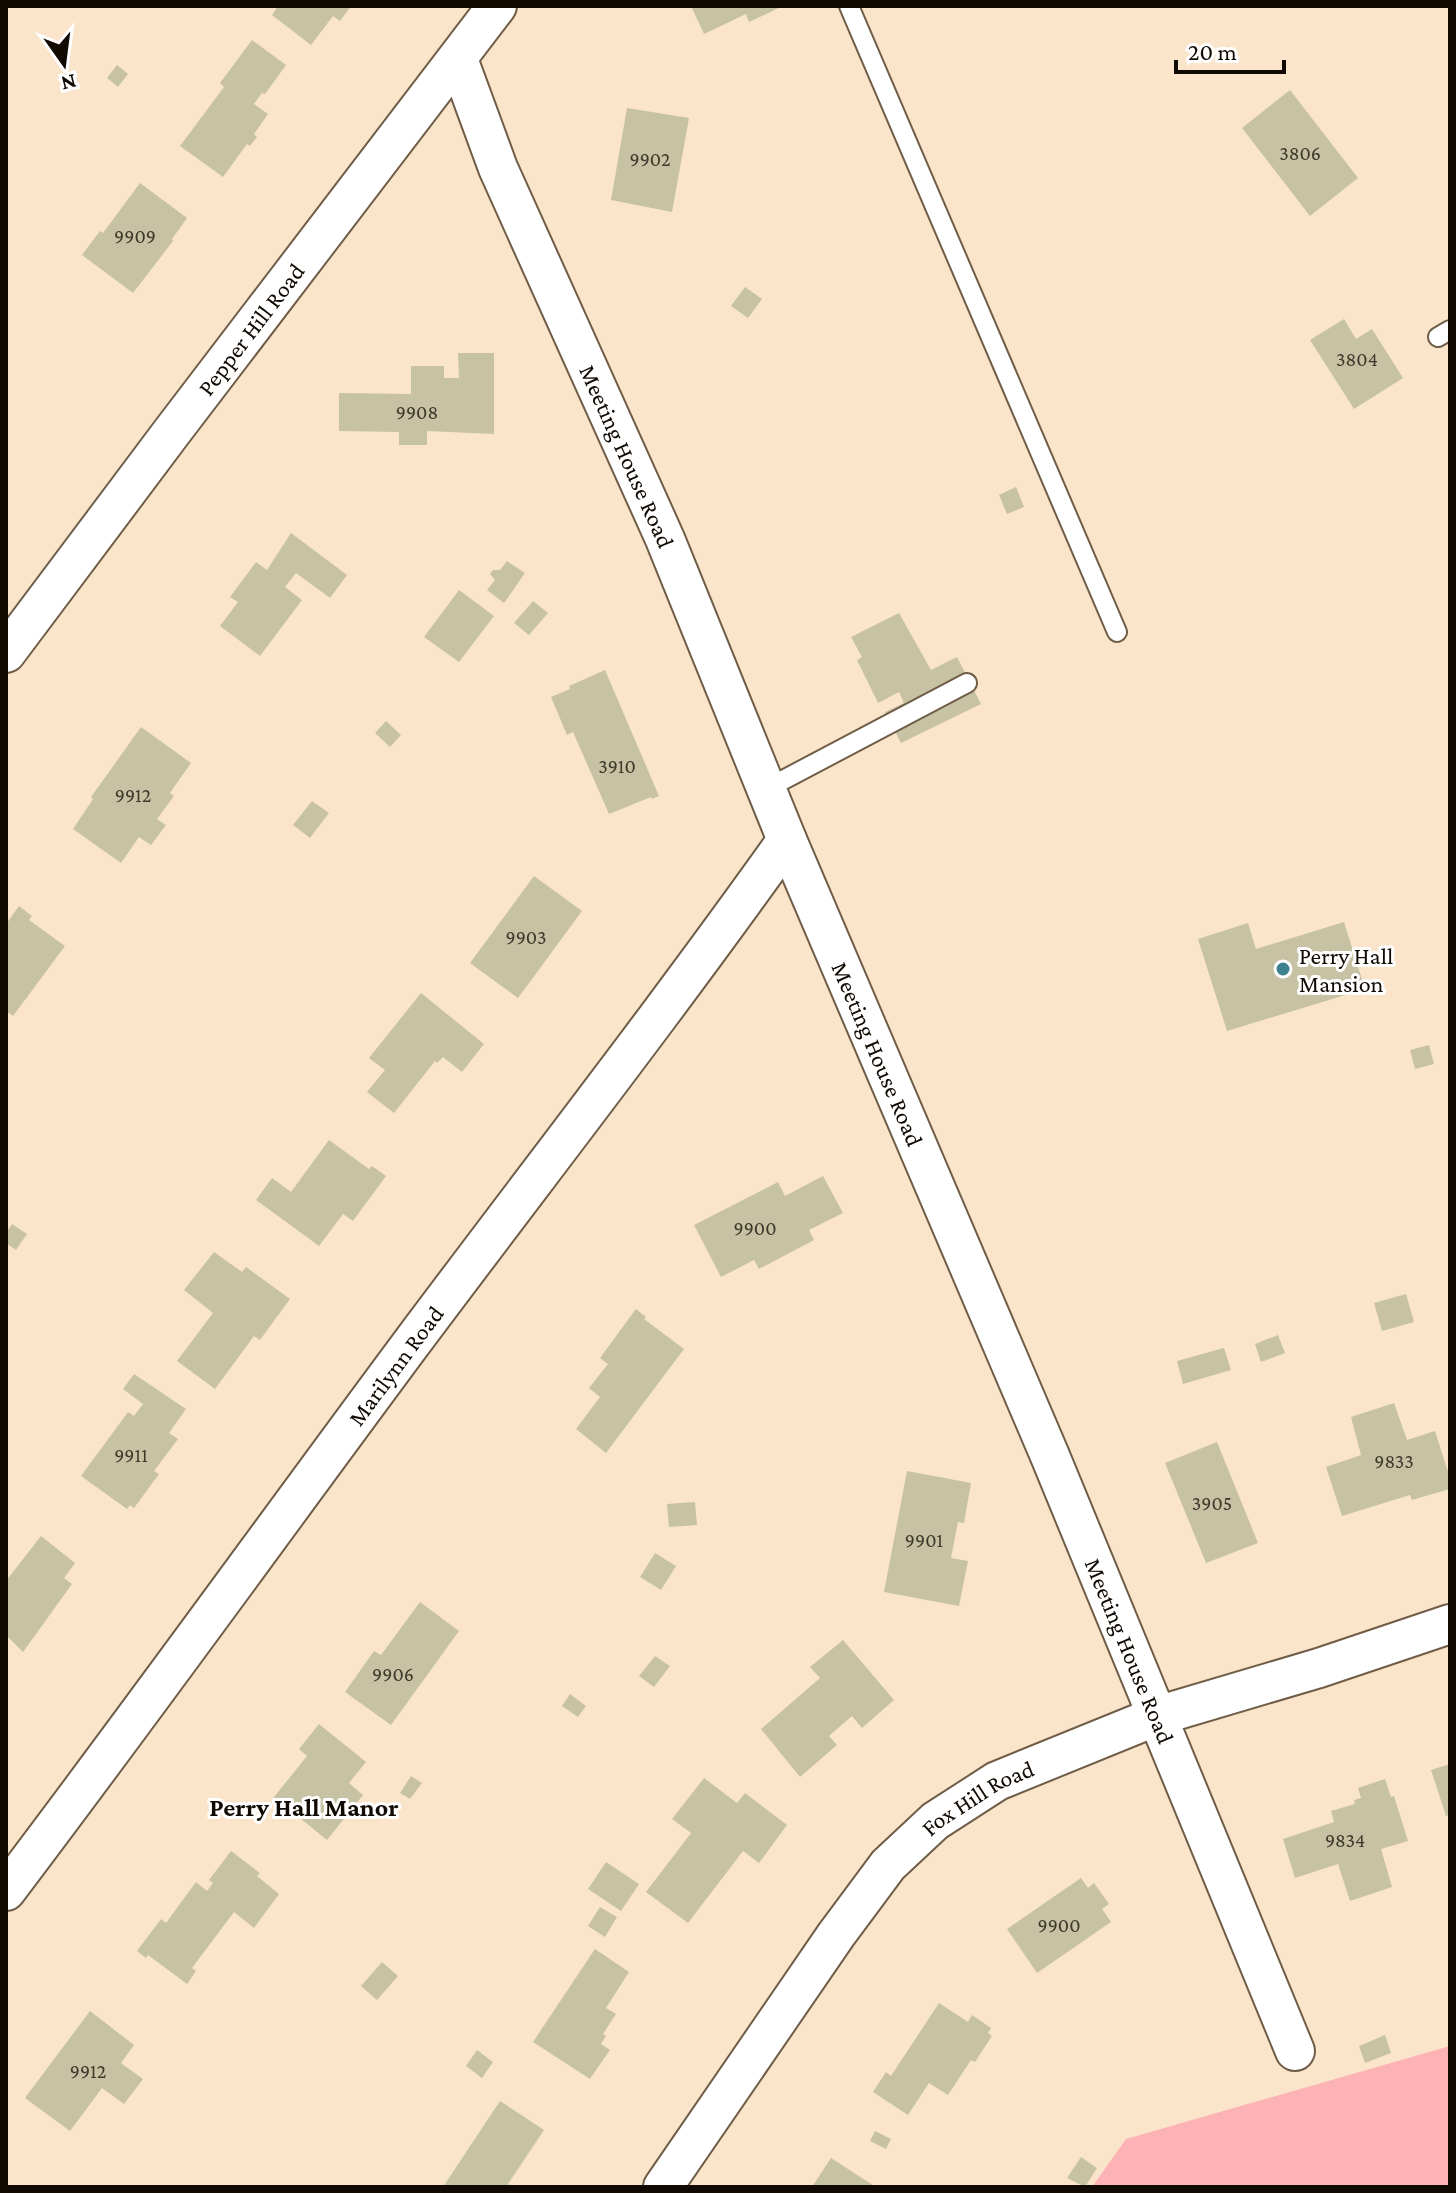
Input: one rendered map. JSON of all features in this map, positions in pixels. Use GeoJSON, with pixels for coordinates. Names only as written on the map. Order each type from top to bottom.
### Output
{"type":"FeatureCollection","features":[{"type":"Feature","properties":{"kind":"street","name":"Pepper Hill Road"},"geometry":{"type":"LineString","coordinates":[[6,653],[497,6]]}},
{"type":"Feature","properties":{"kind":"street","name":"Meeting House Road"},"geometry":{"type":"LineString","coordinates":[[458,59],[498,168],[665,539],[787,840],[1044,1442],[1295,2051]]}},
{"type":"Feature","properties":{"kind":"street","name":"Marilynn Road"},"geometry":{"type":"LineString","coordinates":[[6,1891],[436,1311],[695,969],[787,840]]}},
{"type":"Feature","properties":{"kind":"street","name":"Fox Hill Road"},"geometry":{"type":"LineString","coordinates":[[663,2187],[836,1935],[888,1865],[935,1821],[997,1781],[1157,1716],[1319,1668],[1450,1624]]}},
{"type":"Feature","properties":{"kind":"lane"},"geometry":{"type":"LineString","coordinates":[[849,6],[1117,632]]}},
{"type":"Feature","properties":{"kind":"lane"},"geometry":{"type":"LineString","coordinates":[[766,789],[967,683]]}},
{"type":"Feature","properties":{"kind":"shaded area"},"geometry":{"type":"Polygon","coordinates":[[[1450,2046],[1450,2187],[1092,2187],[1126,2139],[1450,2046]]]}},
{"type":"Feature","properties":{"kind":"building"},"geometry":{"type":"Polygon","coordinates":[[[278,6],[351,6],[340,21],[333,16],[311,45],[272,15],[278,6]]]}},
{"type":"Feature","properties":{"kind":"building"},"geometry":{"type":"Polygon","coordinates":[[[691,6],[783,6],[749,22],[746,14],[704,34],[691,6]]]}},
{"type":"Feature","properties":{"kind":"building"},"geometry":{"type":"Polygon","coordinates":[[[252,40],[286,65],[254,104],[268,114],[254,134],[257,137],[250,146],[247,144],[223,177],[180,146],[224,87],[220,83],[252,40]]]}},
{"type":"Feature","properties":{"kind":"building"},"geometry":{"type":"Polygon","coordinates":[[[117,65],[128,74],[118,87],[107,78],[117,65]]]}},
{"type":"Feature","properties":{"kind":"building"},"geometry":{"type":"Polygon","coordinates":[[[1290,90],[1358,178],[1310,216],[1242,128],[1290,90]]]}},
{"type":"Feature","properties":{"kind":"building"},"geometry":{"type":"Polygon","coordinates":[[[627,108],[689,118],[672,212],[611,200],[627,108]]]}},
{"type":"Feature","properties":{"kind":"building"},"geometry":{"type":"Polygon","coordinates":[[[140,183],[187,218],[133,293],[82,255],[100,231],[103,233],[140,183]]]}},
{"type":"Feature","properties":{"kind":"building"},"geometry":{"type":"Polygon","coordinates":[[[745,287],[762,299],[748,318],[731,306],[745,287]]]}},
{"type":"Feature","properties":{"kind":"building"},"geometry":{"type":"Polygon","coordinates":[[[1344,319],[1356,339],[1372,329],[1403,378],[1354,409],[1310,340],[1344,319]]]}},
{"type":"Feature","properties":{"kind":"building"},"geometry":{"type":"Polygon","coordinates":[[[458,353],[494,353],[494,434],[427,431],[427,445],[399,445],[399,432],[339,431],[339,393],[411,394],[411,366],[444,366],[444,378],[459,378],[458,353]]]}},
{"type":"Feature","properties":{"kind":"building"},"geometry":{"type":"Polygon","coordinates":[[[1016,487],[1024,507],[1007,514],[999,495],[1016,487]]]}},
{"type":"Feature","properties":{"kind":"building"},"geometry":{"type":"Polygon","coordinates":[[[291,533],[347,575],[330,598],[296,573],[285,587],[302,600],[260,656],[220,626],[238,602],[230,597],[256,562],[267,570],[291,533]]]}},
{"type":"Feature","properties":{"kind":"building"},"geometry":{"type":"Polygon","coordinates":[[[507,561],[525,573],[504,603],[487,590],[495,580],[490,574],[493,570],[500,570],[507,561]]]}},
{"type":"Feature","properties":{"kind":"building"},"geometry":{"type":"Polygon","coordinates":[[[459,590],[494,616],[459,662],[424,637],[459,590]]]}},
{"type":"Feature","properties":{"kind":"building"},"geometry":{"type":"Polygon","coordinates":[[[533,601],[548,613],[529,635],[514,623],[533,601]]]}},
{"type":"Feature","properties":{"kind":"building"},"geometry":{"type":"Polygon","coordinates":[[[899,613],[931,670],[957,657],[981,704],[901,743],[885,712],[904,703],[899,692],[878,703],[857,660],[862,657],[851,637],[899,613]]]}},
{"type":"Feature","properties":{"kind":"building"},"geometry":{"type":"Polygon","coordinates":[[[605,670],[659,796],[609,814],[573,732],[567,735],[551,697],[605,670]]]}},
{"type":"Feature","properties":{"kind":"building"},"geometry":{"type":"Polygon","coordinates":[[[386,721],[401,735],[390,747],[375,733],[386,721]]]}},
{"type":"Feature","properties":{"kind":"building"},"geometry":{"type":"Polygon","coordinates":[[[141,727],[191,763],[170,793],[174,796],[157,819],[166,825],[151,845],[139,837],[121,863],[73,829],[93,799],[91,797],[141,727]]]}},
{"type":"Feature","properties":{"kind":"building"},"geometry":{"type":"Polygon","coordinates":[[[312,801],[329,813],[310,838],[293,825],[312,801]]]}},
{"type":"Feature","properties":{"kind":"building"},"geometry":{"type":"Polygon","coordinates":[[[534,876],[582,911],[518,998],[470,963],[534,876]]]}},
{"type":"Feature","properties":{"kind":"building"},"geometry":{"type":"Polygon","coordinates":[[[19,906],[32,916],[29,920],[65,946],[13,1016],[6,1011],[6,924],[19,906]]]}},
{"type":"Feature","properties":{"kind":"building","name":"Perry Hall Mansion"},"geometry":{"type":"Polygon","coordinates":[[[1344,922],[1365,989],[1227,1031],[1198,939],[1248,923],[1256,949],[1344,922]]]}},
{"type":"Feature","properties":{"kind":"building"},"geometry":{"type":"Polygon","coordinates":[[[421,993],[484,1044],[462,1072],[443,1057],[437,1063],[435,1061],[394,1113],[367,1092],[385,1070],[369,1058],[421,993]]]}},
{"type":"Feature","properties":{"kind":"building"},"geometry":{"type":"Polygon","coordinates":[[[1429,1045],[1434,1064],[1415,1069],[1410,1050],[1429,1045]]]}},
{"type":"Feature","properties":{"kind":"building"},"geometry":{"type":"Polygon","coordinates":[[[329,1140],[369,1169],[372,1166],[386,1176],[353,1221],[343,1214],[319,1246],[256,1200],[272,1178],[291,1192],[329,1140]]]}},
{"type":"Feature","properties":{"kind":"building"},"geometry":{"type":"Polygon","coordinates":[[[823,1176],[843,1213],[809,1230],[814,1240],[759,1269],[754,1260],[721,1277],[694,1225],[778,1182],[785,1196],[823,1176]]]}},
{"type":"Feature","properties":{"kind":"building"},"geometry":{"type":"Polygon","coordinates":[[[12,1224],[27,1234],[16,1250],[6,1243],[6,1233],[12,1224]]]}},
{"type":"Feature","properties":{"kind":"building"},"geometry":{"type":"Polygon","coordinates":[[[214,1252],[242,1272],[246,1267],[290,1299],[260,1340],[254,1336],[215,1389],[177,1361],[213,1313],[184,1290],[214,1252]]]}},
{"type":"Feature","properties":{"kind":"building"},"geometry":{"type":"Polygon","coordinates":[[[1406,1294],[1414,1322],[1382,1331],[1374,1303],[1406,1294]]]}},
{"type":"Feature","properties":{"kind":"building"},"geometry":{"type":"Polygon","coordinates":[[[636,1309],[646,1317],[644,1319],[684,1349],[606,1453],[576,1429],[600,1397],[589,1388],[608,1364],[600,1358],[636,1309]]]}},
{"type":"Feature","properties":{"kind":"building"},"geometry":{"type":"Polygon","coordinates":[[[1278,1335],[1285,1353],[1261,1362],[1255,1344],[1278,1335]]]}},
{"type":"Feature","properties":{"kind":"building"},"geometry":{"type":"Polygon","coordinates":[[[1224,1348],[1231,1370],[1183,1384],[1177,1361],[1224,1348]]]}},
{"type":"Feature","properties":{"kind":"building"},"geometry":{"type":"Polygon","coordinates":[[[134,1374],[186,1409],[169,1433],[178,1439],[154,1471],[159,1474],[134,1508],[130,1505],[127,1509],[81,1476],[128,1412],[134,1416],[143,1404],[123,1389],[134,1374]]]}},
{"type":"Feature","properties":{"kind":"building"},"geometry":{"type":"Polygon","coordinates":[[[1394,1403],[1407,1440],[1435,1431],[1450,1478],[1450,1489],[1412,1500],[1410,1495],[1342,1516],[1326,1467],[1361,1455],[1351,1417],[1394,1403]]]}},
{"type":"Feature","properties":{"kind":"building"},"geometry":{"type":"Polygon","coordinates":[[[1217,1442],[1258,1543],[1206,1563],[1165,1463],[1217,1442]]]}},
{"type":"Feature","properties":{"kind":"building"},"geometry":{"type":"Polygon","coordinates":[[[907,1471],[971,1483],[964,1523],[958,1522],[951,1558],[968,1561],[959,1606],[884,1592],[907,1471]]]}},
{"type":"Feature","properties":{"kind":"building"},"geometry":{"type":"Polygon","coordinates":[[[695,1502],[697,1525],[669,1527],[667,1504],[695,1502]]]}},
{"type":"Feature","properties":{"kind":"building"},"geometry":{"type":"Polygon","coordinates":[[[41,1536],[75,1563],[64,1578],[72,1584],[23,1652],[6,1635],[6,1581],[41,1536]]]}},
{"type":"Feature","properties":{"kind":"building"},"geometry":{"type":"Polygon","coordinates":[[[655,1553],[676,1566],[661,1590],[640,1577],[655,1553]]]}},
{"type":"Feature","properties":{"kind":"building"},"geometry":{"type":"Polygon","coordinates":[[[420,1602],[459,1631],[391,1725],[345,1692],[374,1651],[381,1655],[420,1602]]]}},
{"type":"Feature","properties":{"kind":"building"},"geometry":{"type":"Polygon","coordinates":[[[843,1640],[894,1700],[862,1728],[852,1716],[829,1736],[837,1745],[800,1777],[761,1729],[820,1678],[810,1667],[843,1640]]]}},
{"type":"Feature","properties":{"kind":"building"},"geometry":{"type":"Polygon","coordinates":[[[655,1656],[670,1666],[654,1687],[639,1676],[655,1656]]]}},
{"type":"Feature","properties":{"kind":"building"},"geometry":{"type":"Polygon","coordinates":[[[570,1694],[586,1706],[578,1717],[562,1706],[570,1694]]]}},
{"type":"Feature","properties":{"kind":"building"},"geometry":{"type":"Polygon","coordinates":[[[319,1724],[366,1762],[349,1783],[363,1795],[327,1840],[274,1797],[307,1756],[299,1749],[319,1724]]]}},
{"type":"Feature","properties":{"kind":"building"},"geometry":{"type":"Polygon","coordinates":[[[1450,1764],[1450,1815],[1446,1816],[1431,1770],[1450,1764]]]}},
{"type":"Feature","properties":{"kind":"building"},"geometry":{"type":"Polygon","coordinates":[[[411,1776],[422,1783],[410,1799],[400,1793],[411,1776]]]}},
{"type":"Feature","properties":{"kind":"building"},"geometry":{"type":"Polygon","coordinates":[[[704,1778],[737,1803],[745,1793],[787,1825],[759,1863],[743,1851],[688,1923],[646,1892],[691,1833],[672,1819],[704,1778]]]}},
{"type":"Feature","properties":{"kind":"building"},"geometry":{"type":"Polygon","coordinates":[[[1385,1779],[1391,1797],[1394,1796],[1408,1841],[1381,1849],[1392,1887],[1350,1901],[1338,1864],[1295,1878],[1283,1839],[1334,1822],[1331,1811],[1355,1804],[1354,1800],[1361,1798],[1358,1788],[1385,1779]]]}},
{"type":"Feature","properties":{"kind":"building"},"geometry":{"type":"Polygon","coordinates":[[[231,1851],[260,1873],[257,1876],[279,1894],[254,1928],[234,1912],[192,1968],[196,1971],[187,1984],[148,1955],[146,1958],[137,1951],[161,1919],[166,1923],[196,1882],[207,1891],[213,1883],[209,1880],[231,1851]]]}},
{"type":"Feature","properties":{"kind":"building"},"geometry":{"type":"Polygon","coordinates":[[[606,1862],[639,1884],[621,1911],[588,1889],[606,1862]]]}},
{"type":"Feature","properties":{"kind":"building"},"geometry":{"type":"Polygon","coordinates":[[[1081,1878],[1088,1888],[1094,1883],[1109,1904],[1102,1909],[1111,1922],[1037,1973],[1007,1929],[1081,1878]]]}},
{"type":"Feature","properties":{"kind":"building"},"geometry":{"type":"Polygon","coordinates":[[[600,1907],[617,1917],[605,1937],[588,1926],[600,1907]]]}},
{"type":"Feature","properties":{"kind":"building"},"geometry":{"type":"Polygon","coordinates":[[[595,1949],[629,1972],[606,2008],[616,2014],[603,2034],[606,2036],[601,2044],[610,2050],[590,2079],[533,2042],[595,1949]]]}},
{"type":"Feature","properties":{"kind":"building"},"geometry":{"type":"Polygon","coordinates":[[[382,1962],[398,1976],[377,2000],[361,1986],[382,1962]]]}},
{"type":"Feature","properties":{"kind":"building"},"geometry":{"type":"Polygon","coordinates":[[[939,2003],[968,2022],[972,2015],[991,2028],[988,2033],[992,2036],[975,2062],[971,2060],[948,2095],[929,2083],[908,2115],[873,2092],[886,2072],[891,2076],[939,2003]]]}},
{"type":"Feature","properties":{"kind":"building"},"geometry":{"type":"Polygon","coordinates":[[[90,2011],[134,2045],[121,2063],[143,2079],[124,2104],[102,2088],[70,2131],[25,2098],[90,2011]]]}},
{"type":"Feature","properties":{"kind":"building"},"geometry":{"type":"Polygon","coordinates":[[[1385,2035],[1391,2053],[1365,2063],[1359,2046],[1385,2035]]]}},
{"type":"Feature","properties":{"kind":"building"},"geometry":{"type":"Polygon","coordinates":[[[477,2050],[493,2062],[482,2078],[466,2066],[477,2050]]]}},
{"type":"Feature","properties":{"kind":"building"},"geometry":{"type":"Polygon","coordinates":[[[500,2101],[544,2130],[508,2184],[512,2187],[443,2187],[500,2101]]]}},
{"type":"Feature","properties":{"kind":"building"},"geometry":{"type":"Polygon","coordinates":[[[875,2131],[891,2139],[886,2149],[870,2141],[875,2131]]]}},
{"type":"Feature","properties":{"kind":"building"},"geometry":{"type":"Polygon","coordinates":[[[1081,2157],[1097,2168],[1085,2187],[1067,2178],[1081,2157]]]}},
{"type":"Feature","properties":{"kind":"building"},"geometry":{"type":"Polygon","coordinates":[[[831,2158],[876,2187],[812,2187],[831,2158]]]}},
{"type":"Feature","properties":{"kind":"place","name":"Perry Hall Mansion"},"geometry":{"type":"Point","coordinates":[1283,969]}},
{"type":"Feature","properties":{"kind":"district","name":"Perry Hall Manor"},"geometry":{"type":"Point","coordinates":[304,1807]}}]}
